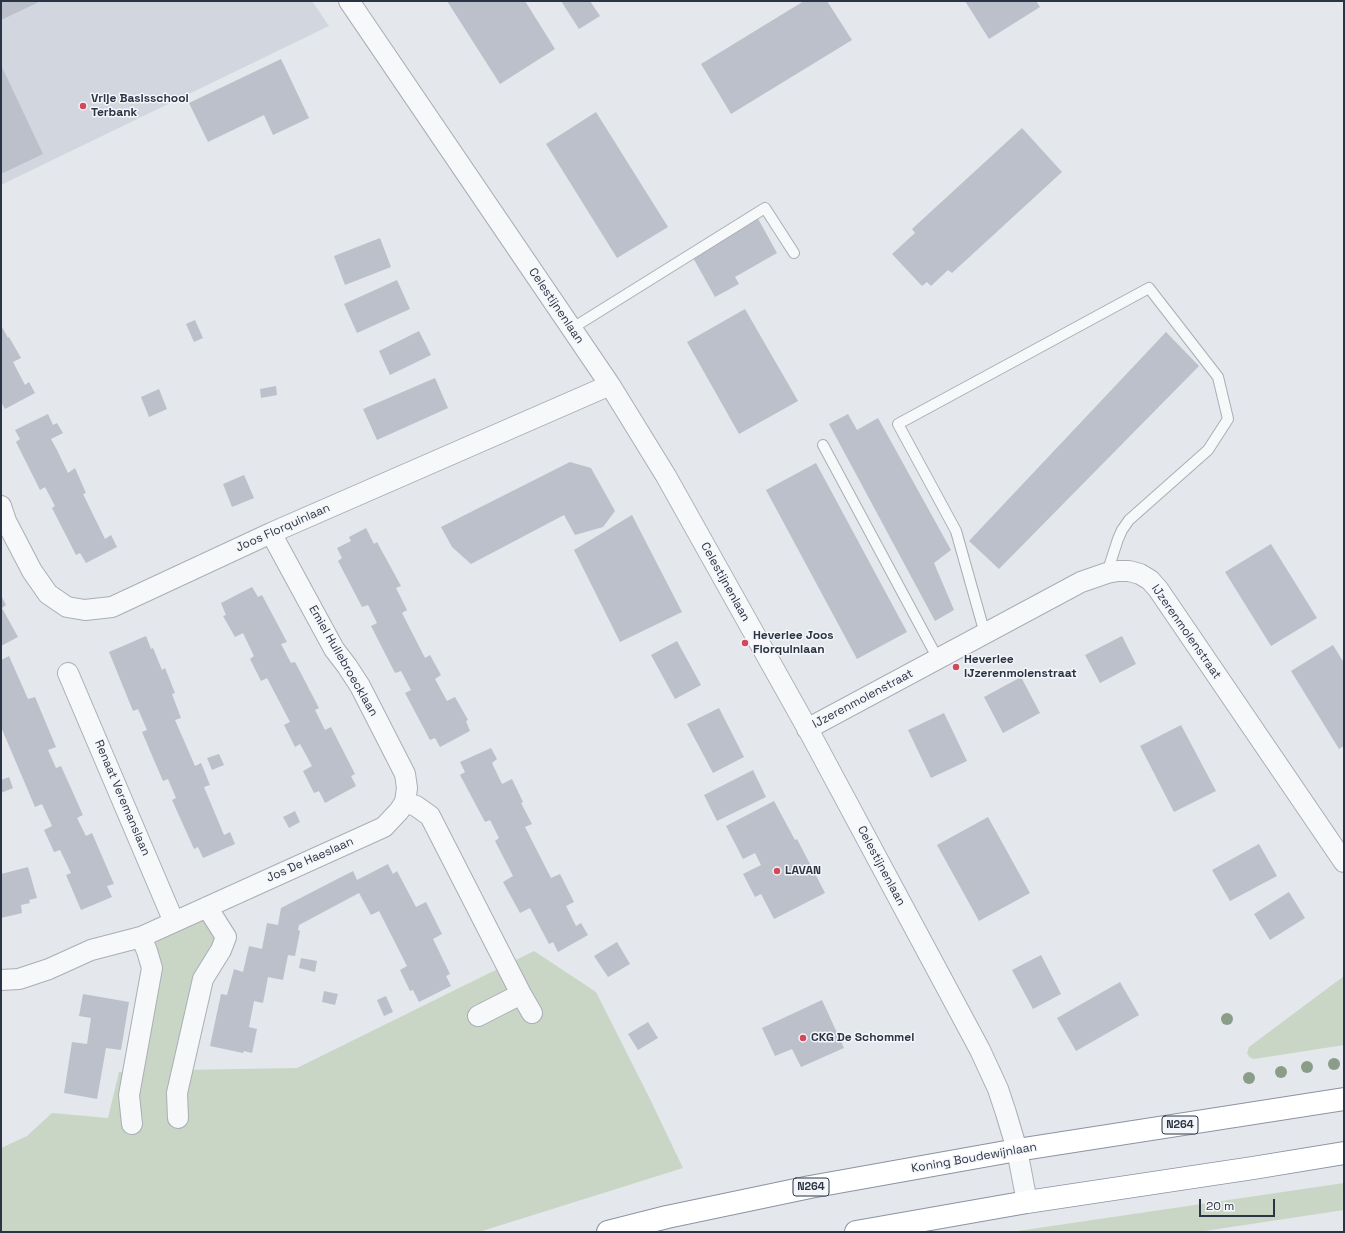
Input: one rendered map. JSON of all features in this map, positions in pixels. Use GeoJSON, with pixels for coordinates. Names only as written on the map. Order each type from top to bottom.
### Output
{"type":"FeatureCollection","features":[{"type":"Feature","properties":{"kind":"highway","name":"Koning Boudewijnlaan"},"geometry":{"type":"LineString","coordinates":[[608,1232],[667,1217],[810,1187],[1016,1150],[1344,1099]]}},
{"type":"Feature","properties":{"kind":"highway"},"geometry":{"type":"LineString","coordinates":[[856,1232],[1027,1202],[1344,1153]]}},
{"type":"Feature","properties":{"kind":"street","name":"Celestijnenlaan"},"geometry":{"type":"LineString","coordinates":[[349,1],[610,385],[666,476],[808,729],[980,1050],[998,1089],[1016,1150],[1027,1202]]}},
{"type":"Feature","properties":{"kind":"street","name":"Joos Florquinlaan"},"geometry":{"type":"LineString","coordinates":[[1,506],[6,521],[32,571],[48,594],[67,607],[84,610],[112,607],[271,533],[610,385]]}},
{"type":"Feature","properties":{"kind":"street","name":"Emiel Hullebroecklaan"},"geometry":{"type":"LineString","coordinates":[[271,533],[334,649],[360,686],[405,774],[407,788],[405,802]]}},
{"type":"Feature","properties":{"kind":"street","name":"IJzerenmolenstraat"},"geometry":{"type":"LineString","coordinates":[[808,729],[1081,582],[1107,573],[1118,571],[1134,573],[1150,580],[1158,589],[1344,862]]}},
{"type":"Feature","properties":{"kind":"street","name":"Renaat Veremanslaan"},"geometry":{"type":"LineString","coordinates":[[68,673],[174,922]]}},
{"type":"Feature","properties":{"kind":"street","name":"Jos De Haeslaan"},"geometry":{"type":"LineString","coordinates":[[1,980],[19,979],[50,969],[91,950],[112,943],[141,937],[384,827],[405,802]]}},
{"type":"Feature","properties":{"kind":"street"},"geometry":{"type":"LineString","coordinates":[[405,802],[416,806],[430,816],[521,994],[532,1012]]}},
{"type":"Feature","properties":{"kind":"street"},"geometry":{"type":"LineString","coordinates":[[178,1118],[177,1093],[203,979],[221,950],[226,937],[207,907]]}},
{"type":"Feature","properties":{"kind":"street"},"geometry":{"type":"LineString","coordinates":[[132,1124],[129,1095],[152,968],[141,937]]}},
{"type":"Feature","properties":{"kind":"street"},"geometry":{"type":"LineString","coordinates":[[478,1016],[521,994]]}},
{"type":"Feature","properties":{"kind":"lane"},"geometry":{"type":"LineString","coordinates":[[572,329],[765,208],[794,254]]}},
{"type":"Feature","properties":{"kind":"lane"},"geometry":{"type":"LineString","coordinates":[[985,634],[956,531],[898,424],[1149,288],[1218,377],[1228,419],[1208,450],[1129,520],[1118,539],[1107,573]]}},
{"type":"Feature","properties":{"kind":"lane"},"geometry":{"type":"LineString","coordinates":[[823,445],[938,658]]}},
{"type":"Feature","properties":{"kind":"shaded area","name":"Vrije Basisschool Terbank"},"geometry":{"type":"Polygon","coordinates":[[[1,1],[312,1],[329,26],[1,185],[1,1]]]}},
{"type":"Feature","properties":{"kind":"green space"},"geometry":{"type":"Polygon","coordinates":[[[207,907],[226,937],[182,1070],[297,1068],[534,951],[596,992],[683,1168],[479,1232],[1,1232],[1,1148],[27,1136],[52,1113],[108,1118],[119,1072],[133,1072],[152,968],[141,937],[207,907]]]}},
{"type":"Feature","properties":{"kind":"green space"},"geometry":{"type":"Polygon","coordinates":[[[1344,976],[1344,1045],[1254,1059],[1249,1057],[1247,1053],[1249,1047],[1344,976]]]}},
{"type":"Feature","properties":{"kind":"green space"},"geometry":{"type":"Polygon","coordinates":[[[1344,1183],[1344,1210],[1198,1232],[1011,1232],[1344,1183]]]}},
{"type":"Feature","properties":{"kind":"building"},"geometry":{"type":"Polygon","coordinates":[[[1,1],[41,1],[1,20],[1,1]]]}},
{"type":"Feature","properties":{"kind":"building"},"geometry":{"type":"Polygon","coordinates":[[[447,1],[525,1],[555,49],[500,84],[447,1]]]}},
{"type":"Feature","properties":{"kind":"building"},"geometry":{"type":"Polygon","coordinates":[[[561,1],[590,1],[600,16],[579,29],[561,1]]]}},
{"type":"Feature","properties":{"kind":"building"},"geometry":{"type":"Polygon","coordinates":[[[804,1],[827,1],[852,40],[731,114],[701,64],[804,1]]]}},
{"type":"Feature","properties":{"kind":"building"},"geometry":{"type":"Polygon","coordinates":[[[965,1],[1036,1],[1040,7],[989,39],[965,1]]]}},
{"type":"Feature","properties":{"kind":"building"},"geometry":{"type":"Polygon","coordinates":[[[281,59],[309,118],[273,135],[264,115],[208,142],[189,103],[281,59]]]}},
{"type":"Feature","properties":{"kind":"building"},"geometry":{"type":"Polygon","coordinates":[[[1,65],[43,154],[1,174],[1,65]]]}},
{"type":"Feature","properties":{"kind":"building"},"geometry":{"type":"Polygon","coordinates":[[[596,112],[668,227],[617,258],[546,144],[596,112]]]}},
{"type":"Feature","properties":{"kind":"building"},"geometry":{"type":"Polygon","coordinates":[[[1022,128],[1062,172],[952,273],[948,270],[931,286],[927,282],[922,286],[892,254],[915,233],[912,229],[1022,128]]]}},
{"type":"Feature","properties":{"kind":"building"},"geometry":{"type":"Polygon","coordinates":[[[756,215],[777,253],[735,277],[739,284],[715,297],[692,256],[756,215]]]}},
{"type":"Feature","properties":{"kind":"building"},"geometry":{"type":"Polygon","coordinates":[[[380,238],[391,267],[345,285],[334,256],[380,238]]]}},
{"type":"Feature","properties":{"kind":"building"},"geometry":{"type":"Polygon","coordinates":[[[397,280],[410,309],[357,333],[344,304],[397,280]]]}},
{"type":"Feature","properties":{"kind":"building"},"geometry":{"type":"Polygon","coordinates":[[[745,309],[798,401],[739,434],[687,342],[745,309]]]}},
{"type":"Feature","properties":{"kind":"building"},"geometry":{"type":"Polygon","coordinates":[[[195,320],[203,338],[194,342],[186,324],[195,320]]]}},
{"type":"Feature","properties":{"kind":"building"},"geometry":{"type":"Polygon","coordinates":[[[1,325],[21,358],[13,362],[25,385],[29,382],[35,393],[5,409],[1,402],[1,325]]]}},
{"type":"Feature","properties":{"kind":"building"},"geometry":{"type":"Polygon","coordinates":[[[419,331],[431,355],[390,375],[379,351],[419,331]]]}},
{"type":"Feature","properties":{"kind":"building"},"geometry":{"type":"Polygon","coordinates":[[[1166,332],[1199,366],[999,569],[969,541],[1166,332]]]}},
{"type":"Feature","properties":{"kind":"building"},"geometry":{"type":"Polygon","coordinates":[[[435,378],[448,408],[377,440],[363,409],[435,378]]]}},
{"type":"Feature","properties":{"kind":"building"},"geometry":{"type":"Polygon","coordinates":[[[276,386],[277,395],[261,398],[260,389],[276,386]]]}},
{"type":"Feature","properties":{"kind":"building"},"geometry":{"type":"Polygon","coordinates":[[[159,389],[167,409],[149,417],[141,397],[159,389]]]}},
{"type":"Feature","properties":{"kind":"building"},"geometry":{"type":"Polygon","coordinates":[[[48,414],[53,425],[57,423],[63,433],[51,439],[68,473],[75,468],[86,493],[83,494],[105,539],[111,535],[117,547],[86,563],[80,553],[76,555],[52,508],[55,506],[45,487],[40,490],[16,442],[20,439],[15,430],[48,414]]]}},
{"type":"Feature","properties":{"kind":"building"},"geometry":{"type":"Polygon","coordinates":[[[848,414],[857,430],[878,418],[951,550],[934,563],[954,610],[935,621],[829,424],[848,414]]]}},
{"type":"Feature","properties":{"kind":"building"},"geometry":{"type":"Polygon","coordinates":[[[570,462],[591,468],[615,511],[603,527],[575,535],[564,515],[471,564],[452,547],[441,527],[570,462]]]}},
{"type":"Feature","properties":{"kind":"building"},"geometry":{"type":"Polygon","coordinates":[[[816,463],[907,632],[857,659],[766,490],[816,463]]]}},
{"type":"Feature","properties":{"kind":"building"},"geometry":{"type":"Polygon","coordinates":[[[244,475],[254,498],[232,507],[223,484],[244,475]]]}},
{"type":"Feature","properties":{"kind":"building"},"geometry":{"type":"Polygon","coordinates":[[[632,515],[682,612],[620,642],[574,550],[632,515]]]}},
{"type":"Feature","properties":{"kind":"building"},"geometry":{"type":"Polygon","coordinates":[[[366,528],[374,544],[377,542],[401,586],[396,588],[407,610],[402,613],[425,658],[430,655],[441,675],[435,679],[447,701],[455,697],[468,720],[466,721],[470,731],[440,747],[435,738],[430,740],[405,693],[411,690],[401,671],[395,673],[371,626],[377,623],[368,605],[362,607],[338,561],[342,558],[337,548],[351,541],[349,537],[366,528]]]}},
{"type":"Feature","properties":{"kind":"building"},"geometry":{"type":"Polygon","coordinates":[[[1271,544],[1317,618],[1271,646],[1225,572],[1271,544]]]}},
{"type":"Feature","properties":{"kind":"building"},"geometry":{"type":"Polygon","coordinates":[[[252,587],[258,597],[262,595],[287,642],[281,644],[291,663],[295,662],[319,708],[315,710],[325,730],[331,727],[355,774],[351,776],[356,786],[325,803],[319,791],[314,793],[303,771],[312,766],[300,744],[295,747],[284,725],[290,722],[267,678],[261,681],[250,659],[254,656],[243,633],[235,637],[223,616],[226,615],[221,603],[252,587]]]}},
{"type":"Feature","properties":{"kind":"building"},"geometry":{"type":"Polygon","coordinates":[[[1,595],[6,605],[2,608],[18,637],[1,646],[1,595]]]}},
{"type":"Feature","properties":{"kind":"building"},"geometry":{"type":"Polygon","coordinates":[[[146,636],[151,649],[153,648],[162,670],[165,668],[175,693],[172,694],[181,718],[175,720],[195,766],[201,763],[210,785],[204,787],[224,835],[230,832],[235,844],[203,858],[198,847],[194,849],[172,800],[176,798],[168,779],[163,781],[142,732],[147,730],[138,709],[133,711],[109,652],[146,636]]]}},
{"type":"Feature","properties":{"kind":"building"},"geometry":{"type":"Polygon","coordinates":[[[1122,636],[1136,664],[1100,683],[1085,655],[1122,636]]]}},
{"type":"Feature","properties":{"kind":"building"},"geometry":{"type":"Polygon","coordinates":[[[677,641],[701,685],[675,699],[651,655],[677,641]]]}},
{"type":"Feature","properties":{"kind":"building"},"geometry":{"type":"Polygon","coordinates":[[[1333,645],[1344,663],[1344,746],[1339,749],[1291,671],[1333,645]]]}},
{"type":"Feature","properties":{"kind":"building"},"geometry":{"type":"Polygon","coordinates":[[[9,656],[28,699],[35,697],[56,747],[48,750],[56,768],[61,766],[83,815],[77,818],[86,836],[92,833],[114,884],[107,886],[112,897],[81,910],[66,875],[71,873],[60,850],[54,852],[44,830],[52,826],[42,804],[35,807],[1,727],[1,660],[9,656]]]}},
{"type":"Feature","properties":{"kind":"building"},"geometry":{"type":"Polygon","coordinates":[[[1021,677],[1040,713],[1003,733],[984,697],[1021,677]]]}},
{"type":"Feature","properties":{"kind":"building"},"geometry":{"type":"Polygon","coordinates":[[[719,708],[744,757],[713,773],[687,724],[719,708]]]}},
{"type":"Feature","properties":{"kind":"building"},"geometry":{"type":"Polygon","coordinates":[[[944,713],[967,761],[931,778],[908,730],[944,713]]]}},
{"type":"Feature","properties":{"kind":"building"},"geometry":{"type":"Polygon","coordinates":[[[1181,725],[1216,791],[1174,812],[1140,746],[1181,725]]]}},
{"type":"Feature","properties":{"kind":"building"},"geometry":{"type":"Polygon","coordinates":[[[491,748],[497,759],[492,763],[502,784],[512,779],[523,802],[521,803],[532,824],[525,827],[551,878],[560,874],[574,902],[566,906],[576,926],[581,923],[588,935],[558,952],[553,942],[549,944],[530,908],[520,913],[503,882],[513,876],[495,841],[499,838],[490,820],[485,822],[460,775],[465,772],[460,762],[491,748]]]}},
{"type":"Feature","properties":{"kind":"building"},"geometry":{"type":"Polygon","coordinates":[[[219,754],[224,765],[212,770],[207,758],[219,754]]]}},
{"type":"Feature","properties":{"kind":"building"},"geometry":{"type":"Polygon","coordinates":[[[753,770],[766,797],[717,821],[704,795],[753,770]]]}},
{"type":"Feature","properties":{"kind":"building"},"geometry":{"type":"Polygon","coordinates":[[[9,777],[13,788],[1,793],[1,780],[9,777]]]}},
{"type":"Feature","properties":{"kind":"building"},"geometry":{"type":"Polygon","coordinates":[[[774,801],[795,840],[797,839],[825,893],[774,919],[761,894],[755,897],[743,874],[761,865],[755,853],[743,859],[726,826],[774,801]]]}},
{"type":"Feature","properties":{"kind":"building"},"geometry":{"type":"Polygon","coordinates":[[[295,811],[300,822],[289,828],[283,817],[295,811]]]}},
{"type":"Feature","properties":{"kind":"building"},"geometry":{"type":"Polygon","coordinates":[[[988,817],[1030,893],[979,921],[937,845],[988,817]]]}},
{"type":"Feature","properties":{"kind":"building"},"geometry":{"type":"Polygon","coordinates":[[[1259,844],[1277,876],[1230,901],[1212,870],[1259,844]]]}},
{"type":"Feature","properties":{"kind":"building"},"geometry":{"type":"Polygon","coordinates":[[[388,864],[393,874],[397,871],[416,907],[426,902],[442,934],[433,939],[450,974],[446,976],[451,986],[419,1002],[413,990],[410,991],[400,970],[407,966],[379,911],[371,915],[359,893],[299,925],[298,930],[300,931],[295,956],[288,955],[283,980],[268,977],[263,1003],[254,1001],[249,1027],[257,1029],[252,1053],[244,1051],[243,1053],[210,1046],[221,994],[227,995],[234,969],[243,972],[249,946],[262,949],[267,923],[278,925],[281,908],[353,871],[357,880],[388,864]]]}},
{"type":"Feature","properties":{"kind":"building"},"geometry":{"type":"Polygon","coordinates":[[[28,867],[37,898],[29,900],[30,903],[21,905],[22,913],[1,918],[1,874],[28,867]]]}},
{"type":"Feature","properties":{"kind":"building"},"geometry":{"type":"Polygon","coordinates":[[[1289,892],[1305,918],[1270,940],[1254,914],[1289,892]]]}},
{"type":"Feature","properties":{"kind":"building"},"geometry":{"type":"Polygon","coordinates":[[[617,942],[630,964],[608,977],[594,956],[617,942]]]}},
{"type":"Feature","properties":{"kind":"building"},"geometry":{"type":"Polygon","coordinates":[[[1041,955],[1061,994],[1033,1009],[1012,970],[1041,955]]]}},
{"type":"Feature","properties":{"kind":"building"},"geometry":{"type":"Polygon","coordinates":[[[301,958],[317,961],[315,972],[299,968],[301,958]]]}},
{"type":"Feature","properties":{"kind":"building"},"geometry":{"type":"Polygon","coordinates":[[[1120,982],[1139,1015],[1076,1051],[1057,1018],[1120,982]]]}},
{"type":"Feature","properties":{"kind":"building"},"geometry":{"type":"Polygon","coordinates":[[[324,991],[338,994],[335,1005],[322,1002],[324,991]]]}},
{"type":"Feature","properties":{"kind":"building"},"geometry":{"type":"Polygon","coordinates":[[[83,994],[129,1002],[121,1050],[106,1048],[97,1099],[64,1093],[72,1042],[87,1044],[91,1018],[79,1016],[83,994]]]}},
{"type":"Feature","properties":{"kind":"building"},"geometry":{"type":"Polygon","coordinates":[[[386,996],[393,1012],[384,1016],[377,1000],[386,996]]]}},
{"type":"Feature","properties":{"kind":"building","name":"CKG De Schommel"},"geometry":{"type":"Polygon","coordinates":[[[822,1000],[844,1048],[801,1067],[792,1049],[775,1056],[762,1028],[822,1000]]]}},
{"type":"Feature","properties":{"kind":"building"},"geometry":{"type":"Polygon","coordinates":[[[648,1022],[658,1038],[638,1050],[628,1034],[648,1022]]]}},
{"type":"Feature","properties":{"kind":"place","name":"Vrije Basisschool Terbank"},"geometry":{"type":"Point","coordinates":[83,106]}},
{"type":"Feature","properties":{"kind":"place","name":"Heverlee Joos Florquinlaan"},"geometry":{"type":"Point","coordinates":[745,643]}},
{"type":"Feature","properties":{"kind":"place","name":"Heverlee IJzerenmolenstraat"},"geometry":{"type":"Point","coordinates":[956,667]}},
{"type":"Feature","properties":{"kind":"place","name":"LAVAN"},"geometry":{"type":"Point","coordinates":[777,871]}},
{"type":"Feature","properties":{"kind":"place","name":"CKG De Schommel"},"geometry":{"type":"Point","coordinates":[803,1038]}}]}
